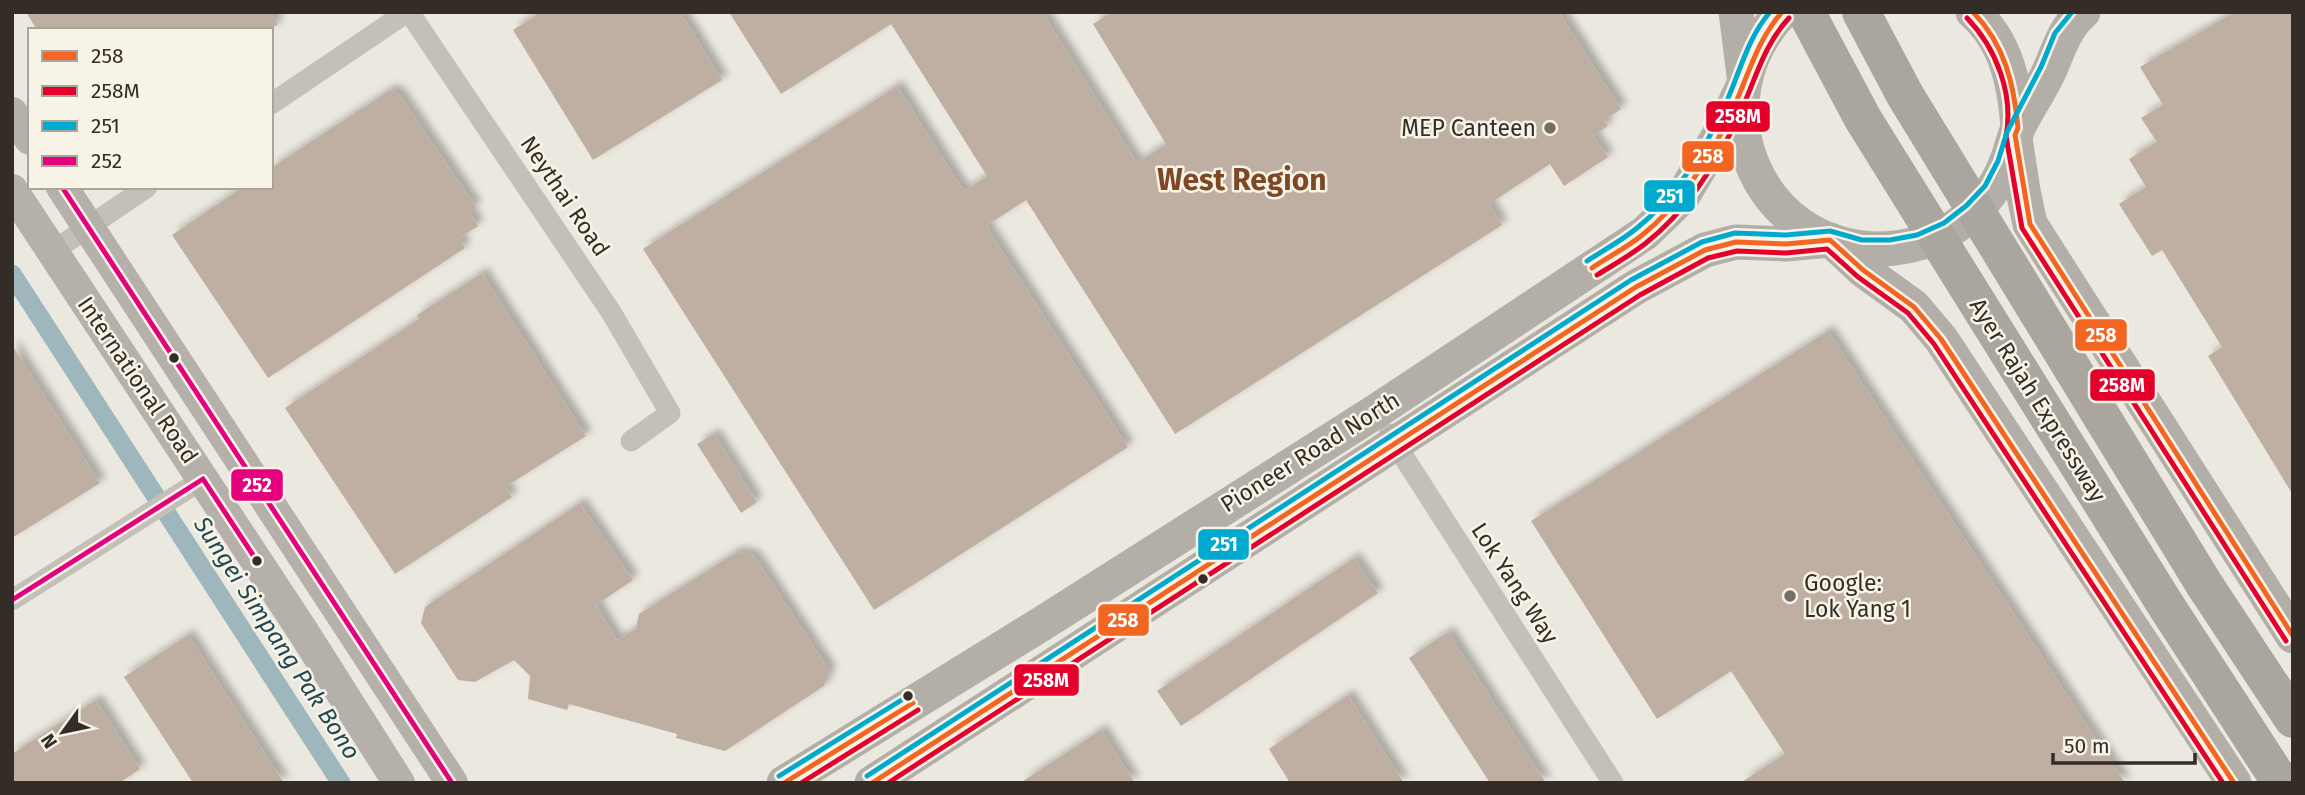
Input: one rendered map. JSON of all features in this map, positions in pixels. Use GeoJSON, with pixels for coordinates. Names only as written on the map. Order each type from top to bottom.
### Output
{"type":"FeatureCollection","features":[{"type":"Feature","properties":{"kind":"highway","name":"Ayer Rajah Expressway"},"geometry":{"type":"LineString","coordinates":[[1806,12],[1863,119],[2165,604],[2281,783]]}},
{"type":"Feature","properties":{"kind":"highway","name":"Ayer Rajah Expressway"},"geometry":{"type":"LineString","coordinates":[[1861,12],[1905,95],[2204,584],[2293,719]]}},
{"type":"Feature","properties":{"kind":"main road"},"geometry":{"type":"LineString","coordinates":[[1736,12],[1743,82],[1740,114],[1745,147],[1758,178],[1777,205],[1802,226],[1831,241],[1861,248],[1891,249],[1920,243],[1948,231],[1972,213],[1992,191],[2006,164],[2017,131],[2049,71],[2063,37],[2083,12]]}},
{"type":"Feature","properties":{"kind":"main road"},"geometry":{"type":"LineString","coordinates":[[1743,82],[1753,52],[1768,26],[1782,12]]}},
{"type":"Feature","properties":{"kind":"main road"},"geometry":{"type":"LineString","coordinates":[[1973,12],[1999,45],[2011,74],[2023,191],[2031,224],[2293,636]]}},
{"type":"Feature","properties":{"kind":"main road","name":"Pioneer Road North"},"geometry":{"type":"LineString","coordinates":[[784,783],[1043,623],[1375,412],[1646,233],[1682,197],[1724,127],[1743,82]]}},
{"type":"Feature","properties":{"kind":"main road"},"geometry":{"type":"LineString","coordinates":[[12,113],[28,136]]}},
{"type":"Feature","properties":{"kind":"main road","name":"International Road"},"geometry":{"type":"LineString","coordinates":[[63,189],[452,783]]}},
{"type":"Feature","properties":{"kind":"main road","name":"International Road"},"geometry":{"type":"LineString","coordinates":[[12,190],[195,485],[399,783]]}},
{"type":"Feature","properties":{"kind":"main road"},"geometry":{"type":"LineString","coordinates":[[1831,241],[1863,270],[1914,307],[1941,339],[2234,783]]}},
{"type":"Feature","properties":{"kind":"main road","name":"Pioneer Road North"},"geometry":{"type":"LineString","coordinates":[[872,783],[1636,287],[1705,250],[1736,242],[1786,244],[1831,241]]}},
{"type":"Feature","properties":{"kind":"street"},"geometry":{"type":"LineString","coordinates":[[273,103],[408,12]]}},
{"type":"Feature","properties":{"kind":"street","name":"Neythai Road"},"geometry":{"type":"LineString","coordinates":[[408,12],[596,289],[670,413],[631,441]]}},
{"type":"Feature","properties":{"kind":"street"},"geometry":{"type":"LineString","coordinates":[[52,252],[144,189]]}},
{"type":"Feature","properties":{"kind":"street","name":"Lok Yang Way"},"geometry":{"type":"LineString","coordinates":[[1375,412],[1613,783]]}},
{"type":"Feature","properties":{"kind":"street"},"geometry":{"type":"LineString","coordinates":[[12,600],[195,485]]}},
{"type":"Feature","properties":{"kind":"building"},"geometry":{"type":"Polygon","coordinates":[[[26,12],[270,12],[278,24],[273,28],[36,28],[26,12]]]}},
{"type":"Feature","properties":{"kind":"building"},"geometry":{"type":"Polygon","coordinates":[[[541,12],[680,12],[722,80],[593,160],[513,30],[541,12]]]}},
{"type":"Feature","properties":{"kind":"building"},"geometry":{"type":"Polygon","coordinates":[[[729,12],[1042,12],[1137,163],[1166,144],[1093,24],[1112,12],[1559,12],[1621,109],[1604,120],[1608,126],[1593,136],[1608,157],[1564,186],[1550,164],[1489,204],[1502,225],[1175,434],[1026,200],[986,226],[1128,447],[874,610],[643,249],[897,86],[964,191],[987,176],[891,24],[781,94],[729,12]]]}},
{"type":"Feature","properties":{"kind":"building"},"geometry":{"type":"Polygon","coordinates":[[[2235,12],[2293,12],[2293,495],[2208,356],[2222,347],[2162,250],[2152,256],[2119,204],[2146,187],[2129,159],[2157,142],[2141,118],[2163,105],[2140,67],[2235,12]]]}},
{"type":"Feature","properties":{"kind":"building"},"geometry":{"type":"Polygon","coordinates":[[[390,90],[399,94],[476,207],[469,211],[478,226],[459,238],[465,248],[268,378],[172,235],[240,189],[273,189],[273,167],[390,90]]]}},
{"type":"Feature","properties":{"kind":"building"},"geometry":{"type":"Polygon","coordinates":[[[482,273],[586,436],[505,487],[512,497],[395,574],[285,408],[419,319],[417,315],[482,273]]]}},
{"type":"Feature","properties":{"kind":"building","name":"Google: Lok Yang 1"},"geometry":{"type":"Polygon","coordinates":[[[1828,331],[2125,783],[1740,783],[1785,754],[1731,671],[1657,719],[1531,521],[1828,331]]]}},
{"type":"Feature","properties":{"kind":"building"},"geometry":{"type":"Polygon","coordinates":[[[12,345],[100,483],[12,538],[12,345]]]}},
{"type":"Feature","properties":{"kind":"building"},"geometry":{"type":"Polygon","coordinates":[[[714,434],[757,502],[741,513],[697,444],[714,434]]]}},
{"type":"Feature","properties":{"kind":"building"},"geometry":{"type":"Polygon","coordinates":[[[580,503],[633,580],[596,605],[617,640],[636,629],[639,614],[737,552],[754,556],[830,671],[824,686],[725,751],[676,738],[677,734],[569,704],[567,710],[528,699],[530,676],[514,660],[475,682],[458,680],[421,623],[425,607],[580,503]]]}},
{"type":"Feature","properties":{"kind":"building"},"geometry":{"type":"Polygon","coordinates":[[[1354,558],[1378,593],[1181,726],[1157,691],[1354,558]]]}},
{"type":"Feature","properties":{"kind":"building"},"geometry":{"type":"Polygon","coordinates":[[[1448,632],[1546,783],[1490,783],[1409,658],[1448,632]]]}},
{"type":"Feature","properties":{"kind":"building"},"geometry":{"type":"Polygon","coordinates":[[[188,635],[284,783],[193,783],[124,677],[188,635]]]}},
{"type":"Feature","properties":{"kind":"building"},"geometry":{"type":"Polygon","coordinates":[[[1348,695],[1404,783],[1290,783],[1269,749],[1348,695]]]}},
{"type":"Feature","properties":{"kind":"building"},"geometry":{"type":"Polygon","coordinates":[[[96,700],[140,769],[119,783],[12,783],[12,754],[96,700]]]}},
{"type":"Feature","properties":{"kind":"building"},"geometry":{"type":"Polygon","coordinates":[[[1101,730],[1135,783],[1020,783],[1101,730]]]}},
{"type":"Feature","properties":{"kind":"waterway","name":"Sungei Simpang Pak Bono"},"geometry":{"type":"LineString","coordinates":[[12,274],[341,783]]}},
{"type":"Feature","properties":{"kind":"transit line","name":"251"},"geometry":{"type":"LineString","coordinates":[[1587,261],[1637,228],[1665,202],[1689,171],[1726,103],[1750,44],[1770,12]]}},
{"type":"Feature","properties":{"kind":"transit line","name":"258"},"geometry":{"type":"LineString","coordinates":[[1592,268],[1629,245],[1656,223],[1695,177],[1734,107],[1760,46],[1782,12]]}},
{"type":"Feature","properties":{"kind":"transit line","name":"258"},"geometry":{"type":"LineString","coordinates":[[1973,12],[1993,38],[2006,66],[2014,96],[2018,128],[2015,135],[2030,224],[2293,636]]}},
{"type":"Feature","properties":{"kind":"transit line","name":"251"},"geometry":{"type":"LineString","coordinates":[[867,776],[1631,280],[1702,242],[1735,233],[1786,235],[1830,231],[1862,240],[1890,240],[1917,235],[1944,223],[1966,206],[1985,186],[1998,161],[2007,132],[2041,67],[2055,33],[2072,12]]}},
{"type":"Feature","properties":{"kind":"transit line","name":"258M"},"geometry":{"type":"LineString","coordinates":[[1597,275],[1628,256],[1661,230],[1701,184],[1740,113],[1766,51],[1789,18]]}},
{"type":"Feature","properties":{"kind":"transit line","name":"258M"},"geometry":{"type":"LineString","coordinates":[[1967,18],[1994,57],[2005,88],[2008,120],[2006,136],[2022,228],[2286,641]]}},
{"type":"Feature","properties":{"kind":"transit line","name":"252"},"geometry":{"type":"LineString","coordinates":[[63,189],[452,783]]}},
{"type":"Feature","properties":{"kind":"transit line","name":"258"},"geometry":{"type":"LineString","coordinates":[[872,783],[1636,287],[1705,250],[1736,242],[1786,244],[1830,240],[1863,270],[1914,307],[1941,339],[2234,783]]}},
{"type":"Feature","properties":{"kind":"transit line","name":"258M"},"geometry":{"type":"LineString","coordinates":[[888,783],[1640,295],[1708,258],[1737,251],[1786,253],[1827,249],[1858,277],[1908,313],[1934,344],[2223,783]]}},
{"type":"Feature","properties":{"kind":"transit line","name":"252"},"geometry":{"type":"LineString","coordinates":[[12,600],[203,479],[257,561]]}},
{"type":"Feature","properties":{"kind":"transit line","name":"251"},"geometry":{"type":"LineString","coordinates":[[779,776],[908,696]]}},
{"type":"Feature","properties":{"kind":"transit line","name":"258"},"geometry":{"type":"LineString","coordinates":[[784,783],[913,703]]}},
{"type":"Feature","properties":{"kind":"transit line","name":"258M"},"geometry":{"type":"LineString","coordinates":[[801,783],[918,710]]}},
{"type":"Feature","properties":{"kind":"place","name":"MEP Canteen"},"geometry":{"type":"Point","coordinates":[1550,128]}},
{"type":"Feature","properties":{"kind":"place","name":"Google: Lok Yang 1"},"geometry":{"type":"Point","coordinates":[1790,596]}},
{"type":"Feature","properties":{"kind":"district","name":"West Region"},"geometry":{"type":"Point","coordinates":[1242,180]}}]}
